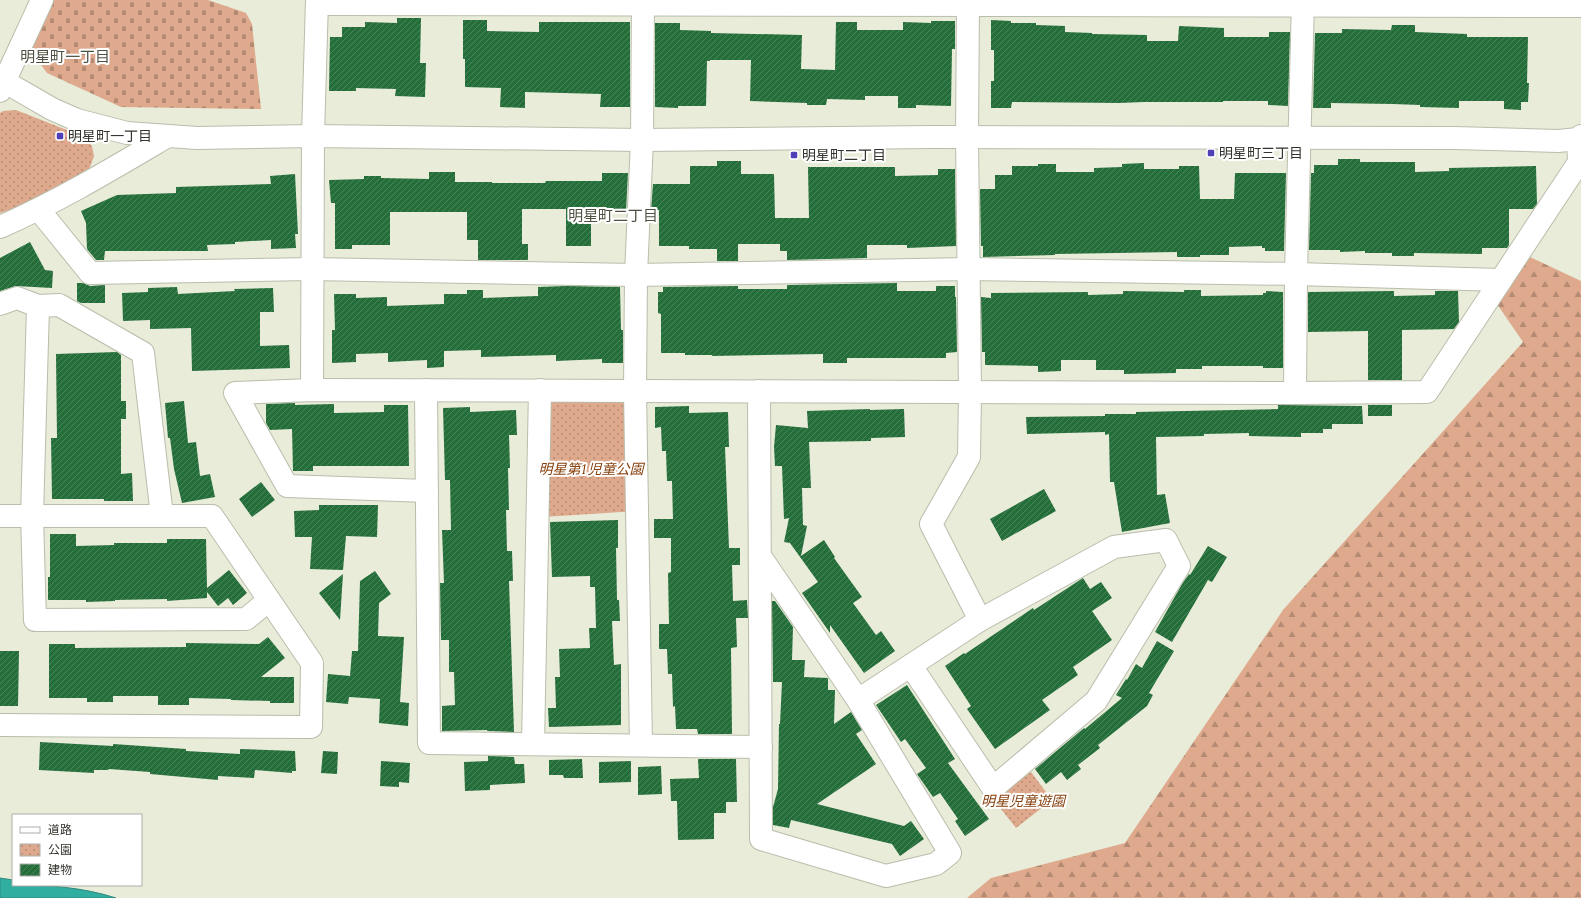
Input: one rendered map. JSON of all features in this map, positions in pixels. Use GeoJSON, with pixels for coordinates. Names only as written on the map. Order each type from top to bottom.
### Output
{"type":"FeatureCollection","features":[{"type":"Feature","properties":{"kind":"street"},"geometry":{"type":"LineString","coordinates":[[42,0],[2,84],[77,120],[127,133],[197,138],[313,136],[642,140],[967,138],[1455,138],[1558,141],[1580,137],[1579,162],[1427,392],[1295,393],[312,390],[235,393],[287,486],[427,491]]}},
{"type":"Feature","properties":{"kind":"street"},"geometry":{"type":"LineString","coordinates":[[312,390],[313,136],[317,2],[1081,2],[1581,6]]}},
{"type":"Feature","properties":{"kind":"street"},"geometry":{"type":"LineString","coordinates":[[641,746],[635,391],[636,275],[642,140],[643,2]]}},
{"type":"Feature","properties":{"kind":"street"},"geometry":{"type":"LineString","coordinates":[[968,2],[967,138],[970,392],[969,458],[931,524],[980,620]]}},
{"type":"Feature","properties":{"kind":"street"},"geometry":{"type":"LineString","coordinates":[[1295,393],[1296,274],[1303,3]]}},
{"type":"Feature","properties":{"kind":"street"},"geometry":{"type":"LineString","coordinates":[[0,227],[39,210],[168,136]]}},
{"type":"Feature","properties":{"kind":"street"},"geometry":{"type":"LineString","coordinates":[[39,210],[90,273],[312,269],[636,275],[969,269],[1296,274],[1500,280]]}},
{"type":"Feature","properties":{"kind":"street"},"geometry":{"type":"LineString","coordinates":[[0,304],[17,298],[38,306],[59,305],[143,353],[162,516]]}},
{"type":"Feature","properties":{"kind":"street"},"geometry":{"type":"LineString","coordinates":[[38,306],[32,516],[35,620],[246,620],[269,600]]}},
{"type":"Feature","properties":{"kind":"street"},"geometry":{"type":"LineString","coordinates":[[426,390],[428,743],[761,747]]}},
{"type":"Feature","properties":{"kind":"street"},"geometry":{"type":"LineString","coordinates":[[534,744],[540,390]]}},
{"type":"Feature","properties":{"kind":"street"},"geometry":{"type":"LineString","coordinates":[[759,391],[761,839],[886,876],[936,864],[950,853],[858,700],[760,556]]}},
{"type":"Feature","properties":{"kind":"street"},"geometry":{"type":"LineString","coordinates":[[0,516],[212,516],[312,663],[311,727],[0,725]]}},
{"type":"Feature","properties":{"kind":"street"},"geometry":{"type":"LineString","coordinates":[[858,700],[980,620],[1114,547],[1166,540],[1179,566],[1096,701],[993,788],[911,666]]}},
{"type":"Feature","properties":{"kind":"green space"},"geometry":{"type":"Polygon","coordinates":[[[54,0],[208,0],[246,13],[252,24],[261,109],[121,107],[47,73],[31,51],[54,0]]]}},
{"type":"Feature","properties":{"kind":"green space"},"geometry":{"type":"Polygon","coordinates":[[[16,110],[82,136],[92,146],[94,156],[89,170],[32,203],[0,213],[0,113],[3,111],[16,110]]]}},
{"type":"Feature","properties":{"kind":"green space"},"geometry":{"type":"Polygon","coordinates":[[[1530,257],[1581,281],[1581,898],[967,898],[991,878],[1125,843],[1283,610],[1523,342],[1497,304],[1530,257]]]}},
{"type":"Feature","properties":{"kind":"green space","name":"明星第1児童公園"},"geometry":{"type":"Polygon","coordinates":[[[622,397],[635,406],[637,511],[543,517],[549,400],[622,397]]]}},
{"type":"Feature","properties":{"kind":"green space","name":"明星児童遊園"},"geometry":{"type":"Polygon","coordinates":[[[1031,772],[1052,800],[1016,828],[994,800],[1031,772]]]}},
{"type":"Feature","properties":{"kind":"water"},"geometry":{"type":"Polygon","coordinates":[[[0,878],[12,880],[12,886],[65,887],[90,891],[116,898],[0,898],[0,878]]]}},
{"type":"Feature","properties":{"kind":"building"},"geometry":{"type":"Polygon","coordinates":[[[397,18],[421,18],[420,63],[426,63],[425,97],[395,96],[396,89],[356,88],[356,91],[329,91],[330,37],[342,37],[342,27],[365,27],[365,22],[397,23],[397,18]]]}},
{"type":"Feature","properties":{"kind":"building"},"geometry":{"type":"Polygon","coordinates":[[[463,20],[487,20],[487,31],[539,32],[539,22],[630,22],[630,107],[600,107],[601,94],[525,92],[525,108],[500,107],[501,88],[465,87],[463,20]]]}},
{"type":"Feature","properties":{"kind":"building"},"geometry":{"type":"Polygon","coordinates":[[[991,20],[1011,21],[1011,23],[1036,23],[1036,25],[1065,26],[1065,32],[1147,35],[1147,41],[1178,41],[1179,26],[1224,28],[1224,37],[1269,37],[1269,32],[1290,32],[1288,106],[1268,105],[1268,101],[1119,103],[1012,102],[1011,108],[991,108],[991,81],[994,81],[994,50],[991,50],[991,20]]]}},
{"type":"Feature","properties":{"kind":"building"},"geometry":{"type":"Polygon","coordinates":[[[931,21],[955,21],[955,49],[952,49],[951,106],[916,105],[916,108],[898,108],[898,96],[865,96],[865,100],[827,99],[826,105],[750,101],[751,60],[710,60],[707,61],[706,106],[678,106],[678,108],[655,107],[655,23],[680,23],[680,30],[711,31],[711,33],[802,35],[801,69],[835,70],[836,22],[857,22],[857,30],[903,30],[903,22],[931,23],[931,21]]]}},
{"type":"Feature","properties":{"kind":"building"},"geometry":{"type":"Polygon","coordinates":[[[1392,25],[1415,25],[1415,32],[1467,34],[1467,37],[1528,37],[1528,102],[1521,102],[1521,110],[1504,109],[1504,101],[1459,101],[1459,108],[1420,107],[1420,105],[1331,103],[1331,108],[1313,108],[1315,33],[1342,33],[1342,29],[1391,30],[1392,25]]]}},
{"type":"Feature","properties":{"kind":"building"},"geometry":{"type":"Polygon","coordinates":[[[1338,159],[1360,159],[1360,162],[1415,162],[1415,172],[1449,171],[1449,168],[1536,166],[1537,204],[1533,209],[1509,209],[1509,245],[1507,248],[1482,248],[1482,254],[1414,253],[1414,256],[1392,256],[1392,253],[1365,253],[1365,251],[1340,252],[1340,250],[1309,250],[1311,173],[1314,173],[1314,165],[1338,165],[1338,159]]]}},
{"type":"Feature","properties":{"kind":"building"},"geometry":{"type":"Polygon","coordinates":[[[717,161],[741,161],[741,174],[774,174],[775,218],[809,218],[808,167],[895,167],[895,176],[938,175],[938,169],[955,169],[956,246],[907,248],[907,245],[867,245],[867,258],[787,260],[787,251],[780,251],[780,244],[738,244],[738,261],[717,261],[717,249],[689,249],[689,246],[659,246],[659,210],[651,210],[653,184],[690,184],[690,166],[717,166],[717,161]]]}},
{"type":"Feature","properties":{"kind":"building"},"geometry":{"type":"Polygon","coordinates":[[[1144,163],[1144,169],[1179,169],[1179,166],[1199,166],[1200,199],[1234,199],[1235,173],[1286,173],[1284,251],[1265,251],[1265,248],[1262,248],[1262,246],[1229,247],[1229,255],[1200,255],[1200,257],[1177,257],[1177,252],[983,257],[983,246],[981,246],[980,189],[995,189],[995,175],[1012,175],[1012,166],[1056,164],[1056,172],[1094,172],[1094,168],[1122,167],[1122,164],[1144,163]]]}},
{"type":"Feature","properties":{"kind":"building"},"geometry":{"type":"Polygon","coordinates":[[[429,172],[455,172],[455,182],[492,183],[602,181],[602,173],[628,173],[626,211],[591,212],[591,246],[566,246],[566,209],[522,209],[522,244],[528,244],[528,260],[478,260],[478,240],[467,240],[467,212],[390,212],[390,245],[352,245],[352,249],[335,249],[335,203],[331,203],[329,180],[364,179],[364,176],[381,176],[381,178],[429,179],[429,172]]]}},
{"type":"Feature","properties":{"kind":"building"},"geometry":{"type":"Polygon","coordinates":[[[295,174],[298,234],[295,234],[296,248],[271,249],[271,240],[235,242],[235,244],[207,245],[208,251],[105,251],[104,260],[96,260],[87,249],[86,223],[81,211],[117,195],[176,193],[176,187],[271,184],[270,176],[295,174]]]}},
{"type":"Feature","properties":{"kind":"building"},"geometry":{"type":"Polygon","coordinates":[[[30,242],[45,270],[53,271],[52,288],[16,286],[0,291],[0,258],[30,242]]]}},
{"type":"Feature","properties":{"kind":"building"},"geometry":{"type":"Polygon","coordinates":[[[77,283],[83,283],[90,286],[105,285],[105,303],[81,303],[77,301],[77,283]]]}},
{"type":"Feature","properties":{"kind":"building"},"geometry":{"type":"Polygon","coordinates":[[[897,283],[897,291],[936,291],[936,286],[955,286],[957,352],[946,353],[946,358],[847,358],[847,363],[823,363],[823,354],[712,356],[685,355],[685,353],[661,353],[661,314],[658,313],[658,292],[663,292],[663,287],[738,286],[738,289],[787,289],[787,285],[897,283]]]}},
{"type":"Feature","properties":{"kind":"building"},"geometry":{"type":"Polygon","coordinates":[[[177,287],[178,294],[235,291],[234,289],[273,288],[274,312],[260,312],[260,346],[289,345],[290,368],[192,371],[191,328],[150,329],[150,320],[123,321],[122,293],[148,292],[148,288],[177,287]]]}},
{"type":"Feature","properties":{"kind":"building"},"geometry":{"type":"Polygon","coordinates":[[[538,287],[620,287],[621,330],[623,330],[623,363],[602,363],[602,359],[556,361],[556,355],[481,357],[481,350],[444,351],[444,367],[427,368],[427,360],[388,362],[388,353],[356,354],[356,362],[332,363],[332,330],[335,330],[334,294],[356,294],[356,298],[387,297],[387,306],[444,304],[444,294],[467,294],[467,290],[483,290],[483,298],[538,296],[538,287]]]}},
{"type":"Feature","properties":{"kind":"building"},"geometry":{"type":"Polygon","coordinates":[[[1184,290],[1201,290],[1201,296],[1263,295],[1266,291],[1283,292],[1283,368],[1263,368],[1263,366],[1202,366],[1202,369],[1176,369],[1176,373],[1124,374],[1124,370],[1096,370],[1096,360],[1061,360],[1061,371],[1038,372],[1038,366],[985,365],[985,352],[982,352],[981,297],[991,298],[991,293],[1088,292],[1088,295],[1123,294],[1123,291],[1184,292],[1184,290]]]}},
{"type":"Feature","properties":{"kind":"building"},"geometry":{"type":"Polygon","coordinates":[[[1394,291],[1394,296],[1435,295],[1435,291],[1458,291],[1459,322],[1454,329],[1402,330],[1402,380],[1368,380],[1368,331],[1308,332],[1308,292],[1394,291]]]}},
{"type":"Feature","properties":{"kind":"building"},"geometry":{"type":"Polygon","coordinates":[[[117,352],[121,355],[121,401],[126,401],[126,419],[121,419],[121,474],[132,473],[133,501],[104,501],[104,499],[52,499],[51,438],[57,438],[56,354],[117,352]]]}},
{"type":"Feature","properties":{"kind":"building"},"geometry":{"type":"Polygon","coordinates":[[[184,401],[188,443],[196,442],[200,476],[210,474],[215,497],[182,503],[174,469],[170,438],[168,438],[165,403],[184,401]]]}},
{"type":"Feature","properties":{"kind":"building"},"geometry":{"type":"Polygon","coordinates":[[[295,403],[295,405],[334,404],[334,413],[384,412],[384,405],[408,405],[409,466],[313,466],[313,471],[293,471],[292,429],[270,430],[266,423],[266,404],[295,403]]]}},
{"type":"Feature","properties":{"kind":"building"},"geometry":{"type":"Polygon","coordinates":[[[1278,405],[1362,406],[1363,424],[1332,424],[1332,429],[1323,429],[1323,433],[1301,433],[1301,437],[1249,436],[1249,433],[1156,437],[1157,495],[1165,494],[1170,523],[1122,532],[1114,482],[1110,482],[1109,434],[1105,435],[1105,432],[1027,434],[1026,417],[1105,416],[1105,414],[1136,414],[1136,412],[1278,409],[1278,405]]]}},
{"type":"Feature","properties":{"kind":"building"},"geometry":{"type":"Polygon","coordinates":[[[1368,405],[1392,405],[1392,416],[1368,416],[1368,405]]]}},
{"type":"Feature","properties":{"kind":"building"},"geometry":{"type":"Polygon","coordinates":[[[689,406],[689,413],[728,412],[729,447],[725,447],[729,548],[740,548],[740,565],[732,565],[733,601],[747,600],[748,618],[736,618],[737,647],[731,648],[732,734],[698,734],[697,729],[676,729],[675,706],[673,707],[672,674],[668,674],[667,649],[659,649],[659,624],[669,624],[668,573],[671,572],[671,538],[654,538],[654,519],[673,519],[672,481],[667,481],[666,451],[662,451],[661,427],[655,428],[655,407],[689,406]]]}},
{"type":"Feature","properties":{"kind":"building"},"geometry":{"type":"Polygon","coordinates":[[[470,407],[470,412],[516,410],[517,435],[509,435],[509,510],[506,510],[507,551],[512,551],[513,581],[509,581],[514,732],[487,730],[442,731],[442,706],[455,705],[454,672],[449,672],[449,640],[441,640],[440,583],[444,583],[442,530],[451,530],[450,480],[445,480],[443,408],[470,407]]]}},
{"type":"Feature","properties":{"kind":"building"},"geometry":{"type":"Polygon","coordinates":[[[904,409],[905,437],[871,438],[871,441],[809,442],[811,488],[802,488],[803,525],[807,526],[801,556],[824,540],[835,557],[834,558],[862,597],[853,603],[876,635],[881,631],[895,651],[864,673],[830,625],[830,633],[802,593],[818,582],[790,543],[784,542],[789,518],[784,519],[782,466],[775,466],[774,447],[776,425],[808,428],[807,411],[904,409]]]}},
{"type":"Feature","properties":{"kind":"building"},"geometry":{"type":"Polygon","coordinates":[[[261,482],[275,500],[252,517],[239,499],[261,482]]]}},
{"type":"Feature","properties":{"kind":"building"},"geometry":{"type":"Polygon","coordinates":[[[1044,489],[1056,511],[1002,541],[990,519],[1044,489]]]}},
{"type":"Feature","properties":{"kind":"building"},"geometry":{"type":"Polygon","coordinates":[[[319,505],[378,505],[377,537],[346,536],[343,570],[310,569],[312,537],[295,537],[294,511],[319,510],[319,505]]]}},
{"type":"Feature","properties":{"kind":"building"},"geometry":{"type":"Polygon","coordinates":[[[618,520],[618,548],[616,548],[617,600],[619,600],[620,621],[612,621],[614,665],[621,664],[621,725],[549,727],[548,708],[556,708],[555,677],[560,677],[559,649],[590,648],[589,628],[596,628],[595,587],[590,587],[590,576],[552,577],[550,522],[618,520]]]}},
{"type":"Feature","properties":{"kind":"building"},"geometry":{"type":"Polygon","coordinates":[[[50,534],[76,534],[76,546],[114,545],[114,543],[167,543],[167,539],[206,539],[207,588],[229,570],[247,593],[233,605],[228,598],[218,606],[207,592],[207,598],[167,601],[167,599],[86,602],[86,600],[48,600],[48,577],[50,577],[50,534]]]}},
{"type":"Feature","properties":{"kind":"building"},"geometry":{"type":"Polygon","coordinates":[[[1208,546],[1227,557],[1212,582],[1208,580],[1172,642],[1155,632],[1182,584],[1189,574],[1190,575],[1208,546]]]}},
{"type":"Feature","properties":{"kind":"building"},"geometry":{"type":"Polygon","coordinates":[[[375,571],[391,594],[379,603],[378,636],[404,637],[400,702],[409,703],[408,726],[379,723],[380,699],[349,697],[348,704],[326,702],[328,674],[350,676],[352,651],[358,651],[360,581],[375,571]]]}},
{"type":"Feature","properties":{"kind":"building"},"geometry":{"type":"Polygon","coordinates":[[[343,574],[340,620],[319,593],[343,574]]]}},
{"type":"Feature","properties":{"kind":"building"},"geometry":{"type":"Polygon","coordinates":[[[1083,578],[1090,589],[1101,582],[1112,598],[1092,611],[1112,640],[1073,667],[1078,675],[1042,700],[1050,710],[995,749],[967,709],[971,706],[945,666],[1033,608],[1034,610],[1083,578]]]}},
{"type":"Feature","properties":{"kind":"building"},"geometry":{"type":"Polygon","coordinates":[[[772,601],[775,601],[793,627],[792,660],[805,660],[804,677],[828,678],[828,690],[835,690],[834,724],[851,712],[862,730],[856,734],[876,764],[817,804],[904,826],[911,821],[924,839],[900,856],[892,844],[791,820],[789,828],[773,825],[773,807],[778,789],[779,724],[782,682],[773,682],[772,601]]]}},
{"type":"Feature","properties":{"kind":"building"},"geometry":{"type":"Polygon","coordinates":[[[268,637],[285,658],[261,677],[294,677],[294,703],[189,698],[189,705],[158,705],[158,696],[113,696],[113,702],[87,702],[87,698],[49,698],[49,644],[75,644],[75,648],[186,647],[186,643],[259,644],[268,637]]]}},
{"type":"Feature","properties":{"kind":"building"},"geometry":{"type":"Polygon","coordinates":[[[1157,641],[1174,651],[1149,693],[1153,695],[1147,706],[1098,745],[1100,748],[1078,765],[1081,769],[1067,780],[1061,772],[1046,784],[1035,769],[1122,698],[1116,695],[1136,664],[1142,668],[1157,641]]]}},
{"type":"Feature","properties":{"kind":"building"},"geometry":{"type":"Polygon","coordinates":[[[0,651],[19,651],[18,706],[0,706],[0,651]]]}},
{"type":"Feature","properties":{"kind":"building"},"geometry":{"type":"Polygon","coordinates":[[[907,685],[955,759],[948,763],[989,819],[965,836],[955,821],[958,819],[940,793],[933,797],[917,774],[926,768],[905,739],[901,742],[876,705],[907,685]]]}},
{"type":"Feature","properties":{"kind":"building"},"geometry":{"type":"Polygon","coordinates":[[[40,742],[113,746],[113,744],[186,749],[186,751],[240,754],[240,749],[295,751],[296,771],[292,771],[292,773],[255,770],[254,778],[218,776],[218,780],[109,769],[94,770],[94,773],[39,770],[40,742]]]}},
{"type":"Feature","properties":{"kind":"building"},"geometry":{"type":"Polygon","coordinates":[[[323,751],[338,752],[337,774],[321,773],[323,751]]]}},
{"type":"Feature","properties":{"kind":"building"},"geometry":{"type":"Polygon","coordinates":[[[488,756],[514,757],[515,764],[524,764],[525,783],[490,785],[490,790],[465,791],[464,762],[488,761],[488,756]]]}},
{"type":"Feature","properties":{"kind":"building"},"geometry":{"type":"Polygon","coordinates":[[[582,759],[583,778],[564,778],[563,775],[549,775],[549,760],[582,759]]]}},
{"type":"Feature","properties":{"kind":"building"},"geometry":{"type":"Polygon","coordinates":[[[698,759],[736,759],[737,802],[726,802],[726,813],[714,813],[714,839],[678,840],[677,801],[671,801],[670,779],[699,778],[698,759]]]}},
{"type":"Feature","properties":{"kind":"building"},"geometry":{"type":"Polygon","coordinates":[[[381,761],[410,763],[409,783],[399,782],[399,787],[380,786],[381,761]]]}},
{"type":"Feature","properties":{"kind":"building"},"geometry":{"type":"Polygon","coordinates":[[[631,761],[631,782],[599,783],[599,762],[631,761]]]}},
{"type":"Feature","properties":{"kind":"building"},"geometry":{"type":"Polygon","coordinates":[[[661,766],[662,794],[638,795],[638,767],[661,766]]]}},
{"type":"Feature","properties":{"kind":"place","name":"明星町一丁目"},"geometry":{"type":"Point","coordinates":[60,136]}},
{"type":"Feature","properties":{"kind":"place","name":"明星町三丁目"},"geometry":{"type":"Point","coordinates":[1211,153]}},
{"type":"Feature","properties":{"kind":"place","name":"明星町二丁目"},"geometry":{"type":"Point","coordinates":[794,155]}},
{"type":"Feature","properties":{"kind":"district","name":"明星町一丁目"},"geometry":{"type":"Point","coordinates":[65,57]}},
{"type":"Feature","properties":{"kind":"district","name":"明星町二丁目"},"geometry":{"type":"Point","coordinates":[613,216]}}]}
